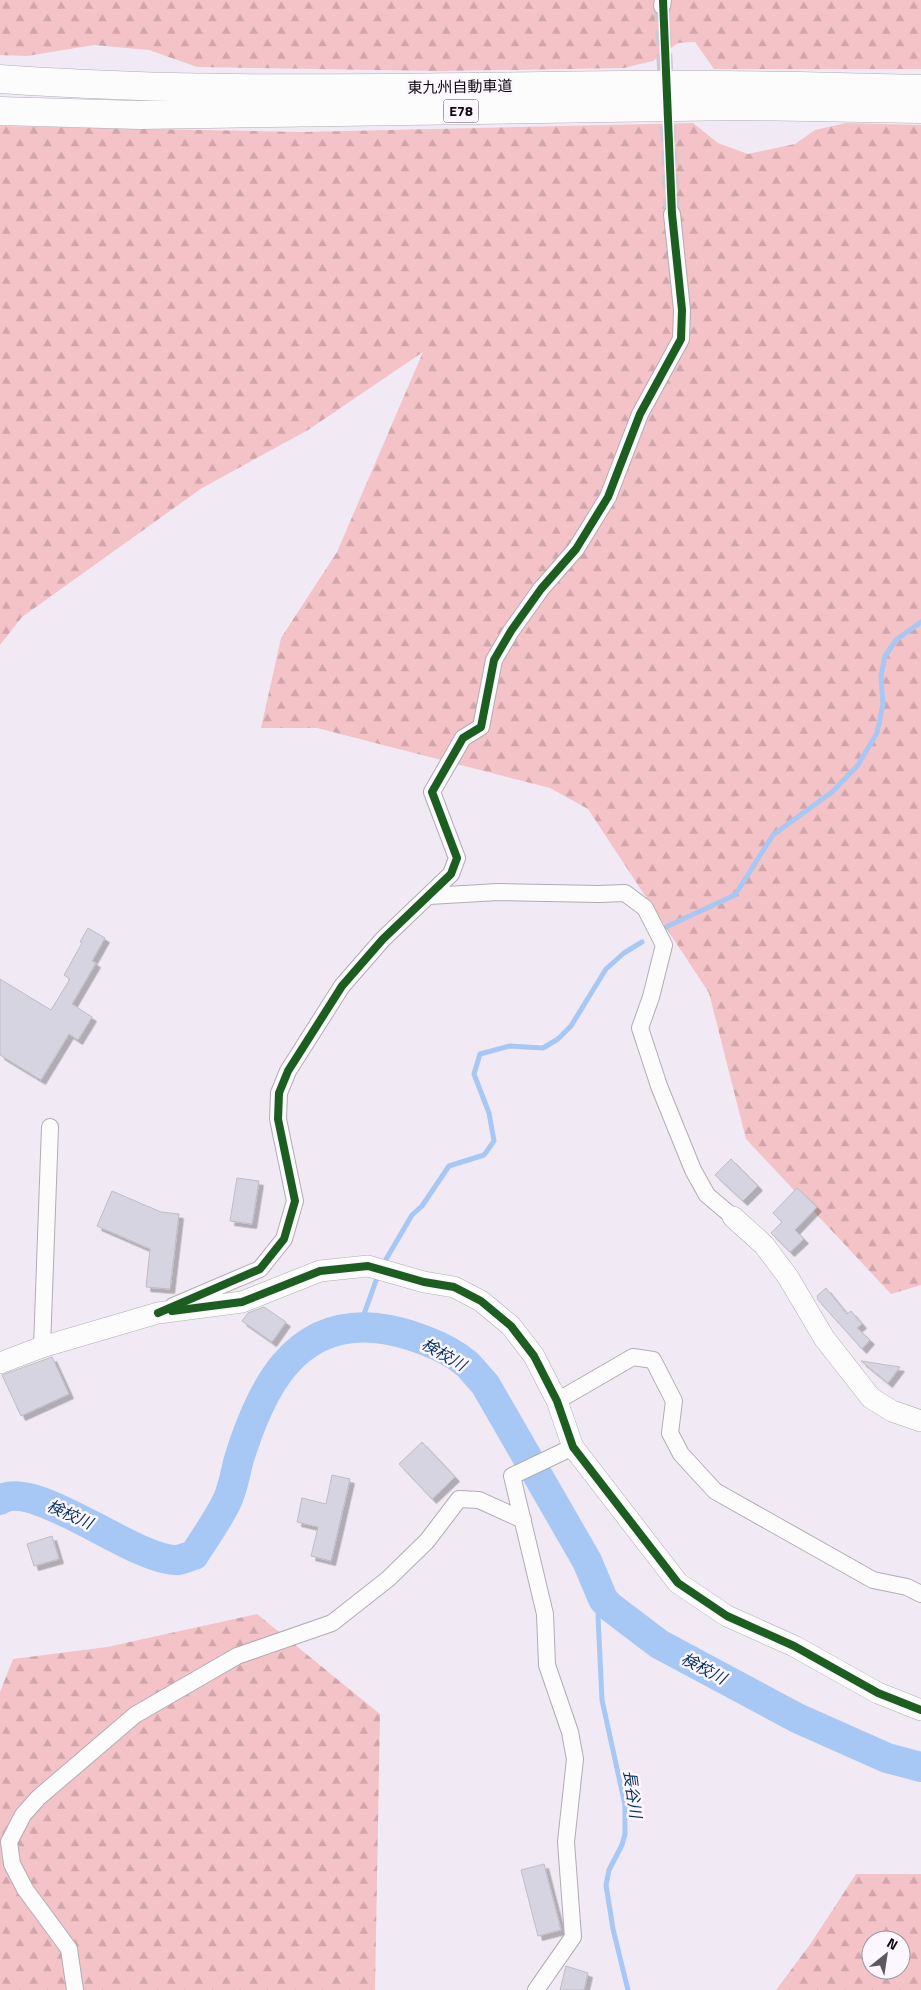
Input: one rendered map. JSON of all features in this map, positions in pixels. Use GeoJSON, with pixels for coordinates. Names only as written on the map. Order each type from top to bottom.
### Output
{"type":"FeatureCollection","features":[{"type":"Feature","properties":{"kind":"highway","name":"東九州自動車道"},"geometry":{"type":"LineString","coordinates":[[0,79],[63,83],[264,89],[778,85],[921,89]]}},
{"type":"Feature","properties":{"kind":"highway","name":"東九州自動車道"},"geometry":{"type":"LineString","coordinates":[[0,111],[140,115],[741,106],[921,109]]}},
{"type":"Feature","properties":{"kind":"street"},"geometry":{"type":"LineString","coordinates":[[0,1363],[42,1347],[158,1313],[260,1269],[284,1239],[294,1201],[278,1119],[279,1093],[288,1071],[342,986],[383,939],[451,874],[457,858],[432,792],[463,738],[481,727],[494,660],[511,631],[541,589],[576,549],[608,497],[640,414],[682,339],[682,310],[672,214]]}},
{"type":"Feature","properties":{"kind":"street"},"geometry":{"type":"LineString","coordinates":[[428,896],[498,892],[625,893],[645,908],[664,945],[651,997],[640,1028],[659,1086],[693,1170],[707,1195],[733,1217],[768,1252],[788,1277],[824,1338],[870,1398],[892,1411],[921,1421]]}},
{"type":"Feature","properties":{"kind":"street"},"geometry":{"type":"LineString","coordinates":[[42,1347],[50,1127]]}},
{"type":"Feature","properties":{"kind":"street"},"geometry":{"type":"LineString","coordinates":[[158,1313],[242,1302],[320,1271],[368,1266],[382,1268],[424,1282],[454,1286],[481,1301],[511,1326],[528,1349],[557,1401],[564,1452],[678,1583],[727,1616],[794,1646],[878,1693],[921,1710]]}},
{"type":"Feature","properties":{"kind":"street"},"geometry":{"type":"LineString","coordinates":[[557,1401],[633,1357],[654,1360],[674,1401],[670,1433],[681,1454],[715,1491],[873,1580],[907,1587],[921,1594]]}},
{"type":"Feature","properties":{"kind":"street"},"geometry":{"type":"LineString","coordinates":[[536,1990],[573,1937],[566,1842],[575,1759],[570,1732],[548,1665],[545,1614],[512,1476],[564,1452]]}},
{"type":"Feature","properties":{"kind":"street"},"geometry":{"type":"LineString","coordinates":[[75,1990],[69,1949],[25,1889],[12,1864],[9,1842],[23,1815],[38,1798],[135,1715],[237,1656],[332,1623],[388,1579],[421,1547],[459,1499],[479,1500],[523,1520]]}},
{"type":"Feature","properties":{"kind":"green space"},"geometry":{"type":"Polygon","coordinates":[[[0,0],[921,0],[921,69],[714,69],[695,42],[678,43],[653,61],[624,68],[441,71],[197,67],[149,50],[94,45],[27,56],[0,55],[0,0]]]}},
{"type":"Feature","properties":{"kind":"green space"},"geometry":{"type":"Polygon","coordinates":[[[693,123],[718,143],[748,154],[795,144],[815,130],[846,123],[921,125],[921,1285],[891,1294],[746,1139],[709,993],[588,809],[550,788],[317,728],[261,728],[281,638],[337,552],[423,352],[308,430],[202,488],[22,617],[0,645],[0,126],[303,132],[693,123]]]}},
{"type":"Feature","properties":{"kind":"green space"},"geometry":{"type":"Polygon","coordinates":[[[257,1614],[380,1714],[375,1990],[0,1990],[0,1692],[13,1659],[107,1647],[257,1614]]]}},
{"type":"Feature","properties":{"kind":"green space"},"geometry":{"type":"Polygon","coordinates":[[[856,1874],[921,1874],[921,1990],[776,1990],[811,1943],[856,1874]]]}},
{"type":"Feature","properties":{"kind":"building"},"geometry":{"type":"Polygon","coordinates":[[[88,928],[105,938],[92,961],[96,963],[72,1004],[92,1017],[78,1040],[69,1034],[41,1080],[0,1055],[0,979],[51,1010],[70,979],[64,975],[88,928]]]}},
{"type":"Feature","properties":{"kind":"building"},"geometry":{"type":"Polygon","coordinates":[[[731,1159],[758,1186],[743,1201],[715,1175],[731,1159]]]}},
{"type":"Feature","properties":{"kind":"building"},"geometry":{"type":"Polygon","coordinates":[[[237,1178],[259,1181],[252,1224],[230,1221],[237,1178]]]}},
{"type":"Feature","properties":{"kind":"building"},"geometry":{"type":"Polygon","coordinates":[[[797,1188],[817,1207],[795,1230],[804,1239],[790,1252],[771,1233],[782,1222],[773,1213],[797,1188]]]}},
{"type":"Feature","properties":{"kind":"building"},"geometry":{"type":"Polygon","coordinates":[[[112,1191],[161,1212],[179,1214],[170,1289],[146,1287],[150,1249],[97,1226],[112,1191]]]}},
{"type":"Feature","properties":{"kind":"building"},"geometry":{"type":"Polygon","coordinates":[[[826,1288],[847,1314],[851,1311],[862,1324],[857,1328],[870,1340],[862,1349],[818,1300],[817,1296],[826,1288]]]}},
{"type":"Feature","properties":{"kind":"building"},"geometry":{"type":"Polygon","coordinates":[[[264,1307],[286,1322],[272,1342],[242,1321],[248,1313],[264,1307]]]}},
{"type":"Feature","properties":{"kind":"building"},"geometry":{"type":"Polygon","coordinates":[[[52,1357],[69,1394],[21,1416],[2,1375],[52,1357]]]}},
{"type":"Feature","properties":{"kind":"building"},"geometry":{"type":"Polygon","coordinates":[[[861,1361],[900,1367],[888,1383],[861,1361]]]}},
{"type":"Feature","properties":{"kind":"building"},"geometry":{"type":"Polygon","coordinates":[[[422,1442],[455,1477],[432,1499],[399,1464],[422,1442]]]}},
{"type":"Feature","properties":{"kind":"building"},"geometry":{"type":"Polygon","coordinates":[[[332,1475],[350,1479],[331,1561],[311,1556],[318,1527],[297,1522],[302,1498],[326,1504],[332,1475]]]}},
{"type":"Feature","properties":{"kind":"building"},"geometry":{"type":"Polygon","coordinates":[[[52,1536],[59,1559],[34,1566],[27,1544],[52,1536]]]}},
{"type":"Feature","properties":{"kind":"building"},"geometry":{"type":"Polygon","coordinates":[[[544,1864],[561,1930],[538,1936],[521,1870],[544,1864]]]}},
{"type":"Feature","properties":{"kind":"building"},"geometry":{"type":"Polygon","coordinates":[[[566,1966],[588,1973],[584,1990],[560,1990],[566,1966]]]}},
{"type":"Feature","properties":{"kind":"waterway"},"geometry":{"type":"LineString","coordinates":[[666,927],[735,895],[773,835],[832,792],[858,765],[877,733],[883,704],[881,676],[885,656],[896,640],[921,622]]}},
{"type":"Feature","properties":{"kind":"waterway"},"geometry":{"type":"LineString","coordinates":[[385,1261],[412,1215],[422,1206],[449,1166],[484,1155],[494,1141],[489,1113],[474,1074],[480,1054],[510,1046],[543,1048],[558,1039],[571,1026],[606,969],[624,953],[642,942]]}},
{"type":"Feature","properties":{"kind":"waterway"},"geometry":{"type":"LineString","coordinates":[[362,1327],[363,1317],[378,1275]]}},
{"type":"Feature","properties":{"kind":"waterway","name":"検校川"},"geometry":{"type":"LineString","coordinates":[[0,1500],[15,1496],[36,1500],[59,1509],[158,1557],[176,1560],[194,1555],[215,1523],[228,1498],[239,1459],[258,1409],[284,1365],[302,1348],[323,1336],[347,1329],[376,1328],[399,1332],[436,1345],[458,1357],[485,1384],[587,1561],[603,1599],[609,1606],[659,1644],[797,1718],[887,1758],[921,1767]]}},
{"type":"Feature","properties":{"kind":"waterway","name":"長谷川"},"geometry":{"type":"LineString","coordinates":[[603,1599],[598,1616],[602,1700],[625,1805],[625,1834],[622,1845],[609,1870],[606,1885],[613,1929],[628,1990]]}},
{"type":"Feature","properties":{"kind":"tunnel"},"geometry":{"type":"LineString","coordinates":[[662,6],[672,214]]}},
{"type":"Feature","properties":{"kind":"cycle path"},"geometry":{"type":"LineString","coordinates":[[158,1313],[260,1269],[284,1239],[295,1201],[278,1119],[279,1093],[288,1071],[342,986],[383,939],[451,874],[457,858],[432,792],[463,738],[481,727],[494,660],[511,631],[541,589],[576,549],[608,497],[640,414],[681,339],[682,310],[672,214],[663,0]]}},
{"type":"Feature","properties":{"kind":"cycle path"},"geometry":{"type":"LineString","coordinates":[[172,1311],[242,1302],[320,1271],[368,1266],[424,1282],[454,1287],[481,1301],[511,1326],[534,1356],[557,1401],[573,1447],[678,1583],[727,1616],[794,1646],[878,1693],[921,1710]]}}]}
